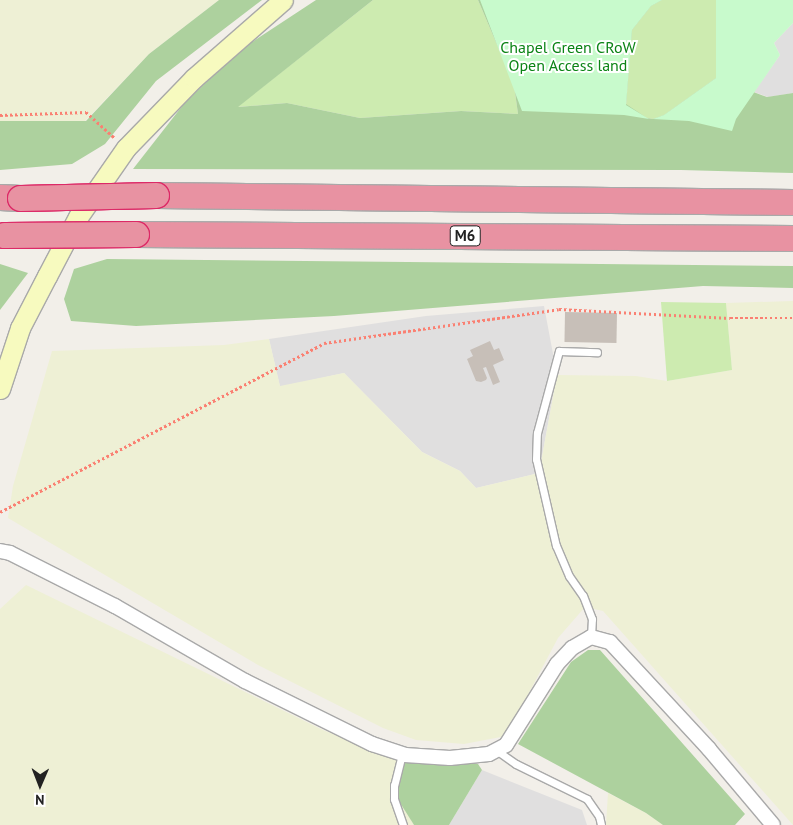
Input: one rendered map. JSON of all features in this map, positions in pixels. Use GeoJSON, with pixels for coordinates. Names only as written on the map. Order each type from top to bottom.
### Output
{"type":"FeatureCollection","features":[{"type":"Feature","properties":{"kind":"highway"},"geometry":{"type":"LineString","coordinates":[[10,197],[156,195],[793,202]]}},
{"type":"Feature","properties":{"kind":"highway","name":"M6"},"geometry":{"type":"LineString","coordinates":[[2,235],[136,234],[793,238]]}},
{"type":"Feature","properties":{"kind":"main road"},"geometry":{"type":"LineString","coordinates":[[0,389],[20,328],[51,268],[78,217],[126,148],[194,78],[283,0]]}},
{"type":"Feature","properties":{"kind":"street"},"geometry":{"type":"LineString","coordinates":[[0,551],[10,553],[115,606],[245,681],[372,744],[402,754],[450,758],[489,754],[506,745],[557,664],[572,648],[591,637],[610,642],[632,663],[709,749],[773,825]]}},
{"type":"Feature","properties":{"kind":"lane"},"geometry":{"type":"LineString","coordinates":[[591,637],[592,619],[583,596],[570,576],[556,546],[536,459],[536,433],[559,351],[597,352]]}},
{"type":"Feature","properties":{"kind":"lane"},"geometry":{"type":"LineString","coordinates":[[496,750],[516,764],[587,799],[599,816],[601,825]]}},
{"type":"Feature","properties":{"kind":"lane"},"geometry":{"type":"LineString","coordinates":[[402,754],[394,785],[394,799],[403,825]]}},
{"type":"Feature","properties":{"kind":"path"},"geometry":{"type":"LineString","coordinates":[[0,115],[86,112],[126,148]]}},
{"type":"Feature","properties":{"kind":"path"},"geometry":{"type":"LineString","coordinates":[[0,512],[324,343],[559,308],[730,318],[793,318]]}},
{"type":"Feature","properties":{"kind":"shaded area"},"geometry":{"type":"Polygon","coordinates":[[[793,23],[793,93],[768,97],[754,92],[780,55],[774,43],[793,23]]]}},
{"type":"Feature","properties":{"kind":"shaded area"},"geometry":{"type":"Polygon","coordinates":[[[544,306],[557,375],[539,473],[476,488],[460,471],[422,452],[344,373],[280,387],[269,339],[426,316],[544,306]]]}},
{"type":"Feature","properties":{"kind":"shaded area"},"geometry":{"type":"Polygon","coordinates":[[[482,770],[582,810],[587,825],[449,825],[482,770]]]}},
{"type":"Feature","properties":{"kind":"green space"},"geometry":{"type":"Polygon","coordinates":[[[0,0],[219,0],[149,54],[85,121],[0,121],[0,0]]]}},
{"type":"Feature","properties":{"kind":"green space"},"geometry":{"type":"Polygon","coordinates":[[[219,0],[262,0],[156,81],[105,144],[72,164],[0,170],[0,121],[86,121],[149,54],[219,0]]]}},
{"type":"Feature","properties":{"kind":"green space"},"geometry":{"type":"Polygon","coordinates":[[[316,0],[373,0],[238,107],[287,103],[360,118],[461,111],[518,114],[514,85],[478,0],[662,0],[651,6],[632,30],[626,104],[647,118],[653,119],[664,115],[716,78],[767,97],[793,93],[793,173],[681,170],[133,169],[183,105],[237,52],[316,0]]]}},
{"type":"Feature","properties":{"kind":"green space"},"geometry":{"type":"Polygon","coordinates":[[[373,0],[478,0],[514,85],[518,114],[461,111],[360,118],[287,103],[237,107],[373,0]]]}},
{"type":"Feature","properties":{"kind":"green space","name":"Chapel Green CRoW Open Access land"},"geometry":{"type":"Polygon","coordinates":[[[480,0],[662,0],[651,6],[632,30],[626,105],[649,119],[624,115],[522,111],[480,0]]]}},
{"type":"Feature","properties":{"kind":"green space"},"geometry":{"type":"Polygon","coordinates":[[[662,0],[716,0],[716,78],[664,115],[653,119],[647,118],[626,105],[632,30],[651,6],[662,0]]]}},
{"type":"Feature","properties":{"kind":"green space","name":"Chapel Green CRoW Open Access land"},"geometry":{"type":"Polygon","coordinates":[[[716,0],[793,0],[793,23],[774,43],[780,55],[736,119],[732,131],[689,121],[653,119],[664,115],[716,78],[716,0]]]}},
{"type":"Feature","properties":{"kind":"green space"},"geometry":{"type":"Polygon","coordinates":[[[107,259],[793,266],[793,288],[703,286],[334,316],[136,326],[71,321],[64,299],[74,269],[107,259]]]}},
{"type":"Feature","properties":{"kind":"green space"},"geometry":{"type":"Polygon","coordinates":[[[0,264],[28,273],[0,310],[0,264]]]}},
{"type":"Feature","properties":{"kind":"green space"},"geometry":{"type":"Polygon","coordinates":[[[793,301],[793,825],[603,611],[585,607],[558,638],[506,736],[464,744],[416,740],[383,728],[258,665],[8,518],[13,486],[52,351],[224,345],[269,339],[280,386],[344,373],[422,452],[460,471],[476,488],[539,473],[557,375],[636,376],[667,381],[732,370],[726,303],[793,301]]]}},
{"type":"Feature","properties":{"kind":"green space"},"geometry":{"type":"Polygon","coordinates":[[[661,302],[726,303],[732,370],[667,381],[661,302]]]}},
{"type":"Feature","properties":{"kind":"green space"},"geometry":{"type":"Polygon","coordinates":[[[26,585],[323,730],[403,762],[390,787],[414,825],[0,825],[0,609],[26,585]]]}},
{"type":"Feature","properties":{"kind":"green space"},"geometry":{"type":"Polygon","coordinates":[[[588,650],[600,650],[745,814],[735,825],[663,825],[646,813],[518,744],[571,662],[588,650]]]}},
{"type":"Feature","properties":{"kind":"green space"},"geometry":{"type":"Polygon","coordinates":[[[403,762],[478,764],[482,770],[449,825],[414,825],[390,787],[403,762]]]}},
{"type":"Feature","properties":{"kind":"green space"},"geometry":{"type":"Polygon","coordinates":[[[608,793],[646,813],[663,825],[606,825],[608,793]]]}},
{"type":"Feature","properties":{"kind":"building"},"geometry":{"type":"Polygon","coordinates":[[[565,312],[617,313],[616,343],[564,342],[565,312]]]}},
{"type":"Feature","properties":{"kind":"building"},"geometry":{"type":"Polygon","coordinates":[[[490,341],[494,350],[499,348],[504,360],[493,365],[500,382],[493,385],[486,367],[483,368],[486,380],[476,381],[467,359],[473,356],[470,350],[490,341]]]}}]}
